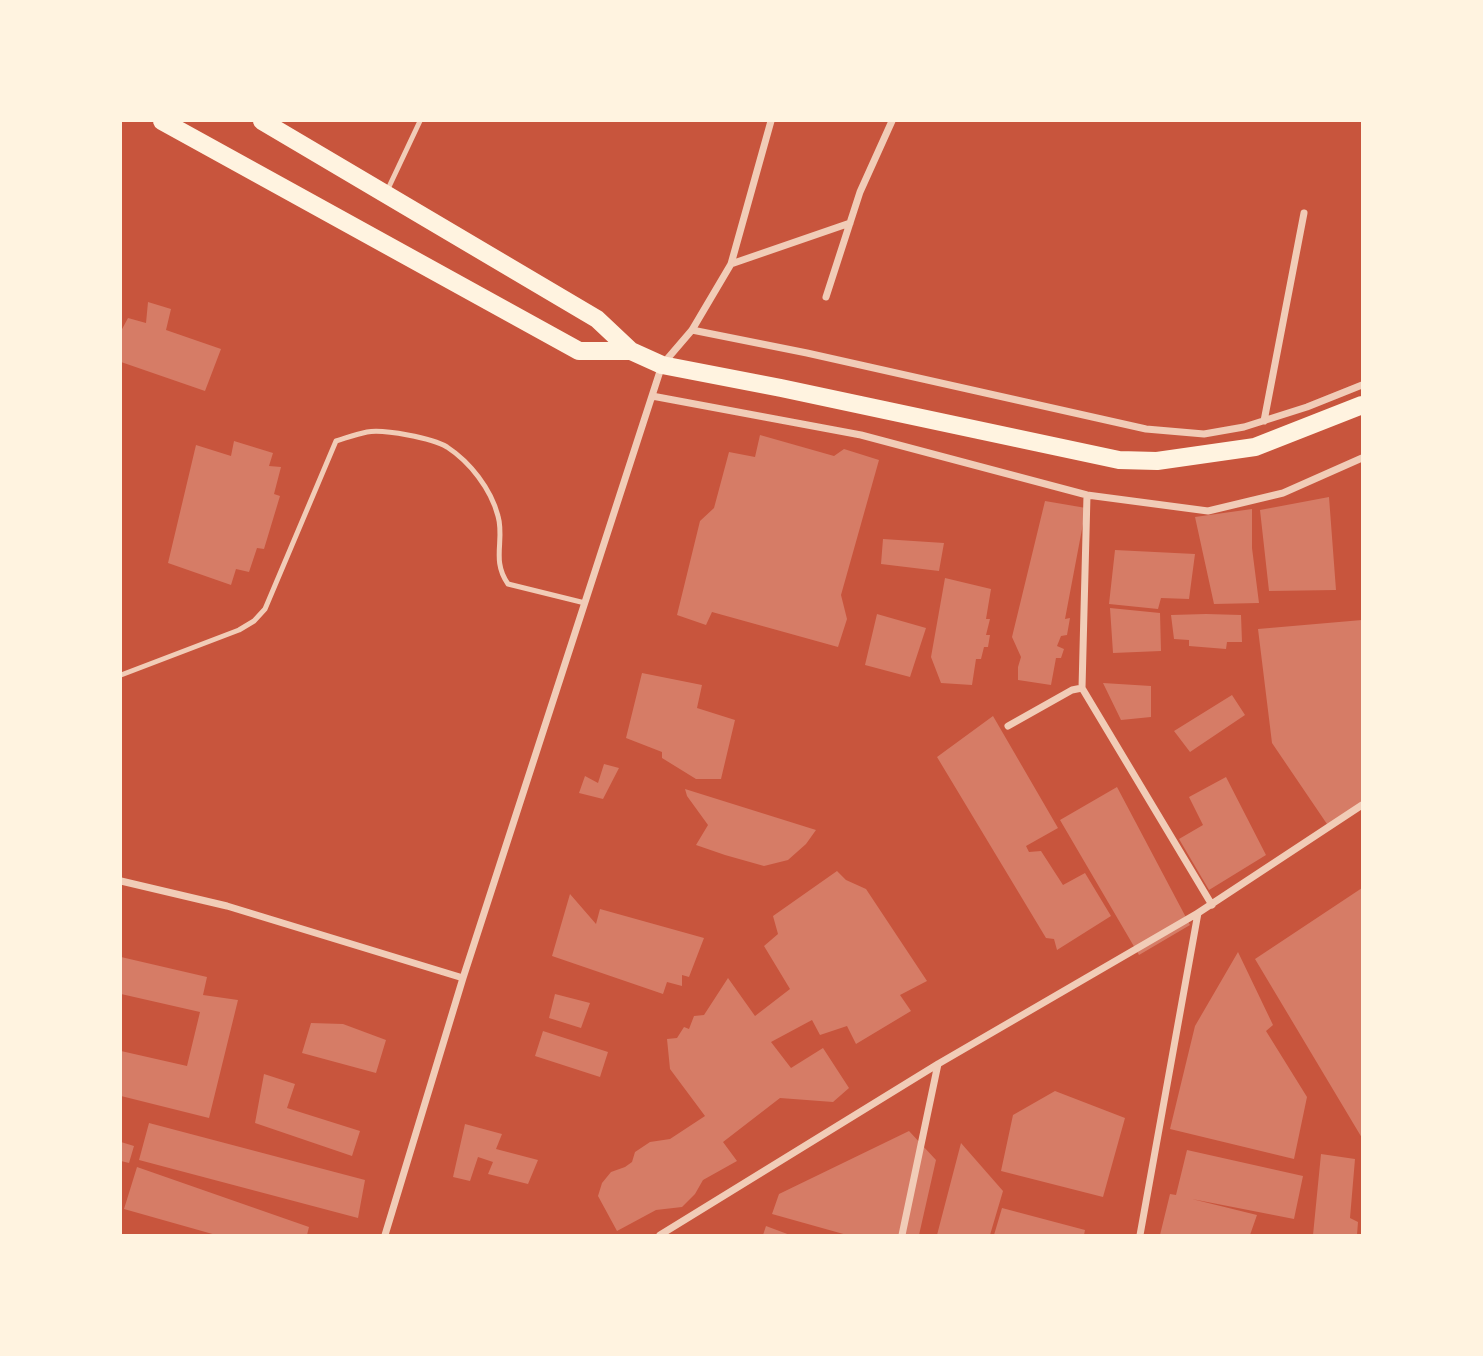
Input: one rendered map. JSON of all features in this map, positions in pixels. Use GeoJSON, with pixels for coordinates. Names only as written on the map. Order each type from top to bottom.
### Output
{"type":"FeatureCollection","features":[{"type":"Feature","properties":{"kind":"main road"},"geometry":{"type":"LineString","coordinates":[[162,121],[579,351],[631,351]]}},
{"type":"Feature","properties":{"kind":"main road"},"geometry":{"type":"LineString","coordinates":[[262,121],[597,319],[631,351],[662,365],[1119,460],[1145,461],[1203,456],[1255,447],[1362,405]]}},
{"type":"Feature","properties":{"kind":"street"},"geometry":{"type":"LineString","coordinates":[[385,1235],[463,978],[662,365],[692,330],[731,264],[771,121]]}},
{"type":"Feature","properties":{"kind":"street"},"geometry":{"type":"LineString","coordinates":[[826,297],[860,192],[892,121]]}},
{"type":"Feature","properties":{"kind":"street"},"geometry":{"type":"LineString","coordinates":[[1264,421],[1304,213]]}},
{"type":"Feature","properties":{"kind":"street"},"geometry":{"type":"LineString","coordinates":[[731,264],[850,223]]}},
{"type":"Feature","properties":{"kind":"street"},"geometry":{"type":"LineString","coordinates":[[692,330],[1146,429],[1204,434],[1264,421],[1362,385]]}},
{"type":"Feature","properties":{"kind":"street"},"geometry":{"type":"LineString","coordinates":[[652,396],[861,435],[1087,495],[1208,512],[1283,493],[1362,458]]}},
{"type":"Feature","properties":{"kind":"street"},"geometry":{"type":"LineString","coordinates":[[1087,495],[1082,688],[1212,905]]}},
{"type":"Feature","properties":{"kind":"street"},"geometry":{"type":"LineString","coordinates":[[1008,726],[1072,690],[1082,688]]}},
{"type":"Feature","properties":{"kind":"street"},"geometry":{"type":"LineString","coordinates":[[660,1235],[938,1064],[1212,905],[1362,805]]}},
{"type":"Feature","properties":{"kind":"street"},"geometry":{"type":"LineString","coordinates":[[121,881],[227,906],[463,978]]}},
{"type":"Feature","properties":{"kind":"street"},"geometry":{"type":"LineString","coordinates":[[1140,1235],[1198,913]]}},
{"type":"Feature","properties":{"kind":"street"},"geometry":{"type":"LineString","coordinates":[[902,1235],[938,1064]]}},
{"type":"Feature","properties":{"kind":"lane"},"geometry":{"type":"LineString","coordinates":[[385,194],[420,121]]}},
{"type":"Feature","properties":{"kind":"lane"},"geometry":{"type":"LineString","coordinates":[[121,675],[239,630],[254,621],[265,609],[336,441],[369,431],[401,433],[446,447],[480,477],[499,517],[498,564],[508,584],[585,603]]}},
{"type":"Feature","properties":{"kind":"building"},"geometry":{"type":"Polygon","coordinates":[[[148,302],[171,309],[166,330],[221,349],[205,391],[121,362],[121,331],[128,318],[146,323],[148,302]]]}},
{"type":"Feature","properties":{"kind":"building"},"geometry":{"type":"Polygon","coordinates":[[[760,435],[834,456],[844,449],[879,460],[841,595],[847,619],[838,647],[712,612],[706,625],[677,615],[700,521],[714,508],[729,452],[755,457],[760,435]]]}},
{"type":"Feature","properties":{"kind":"building"},"geometry":{"type":"Polygon","coordinates":[[[234,441],[273,453],[269,466],[281,467],[274,494],[280,496],[264,549],[257,548],[249,572],[236,569],[231,585],[168,563],[196,445],[231,456],[234,441]]]}},
{"type":"Feature","properties":{"kind":"building"},"geometry":{"type":"Polygon","coordinates":[[[1329,497],[1336,590],[1269,591],[1260,510],[1329,497]]]}},
{"type":"Feature","properties":{"kind":"building"},"geometry":{"type":"Polygon","coordinates":[[[1045,501],[1086,508],[1065,619],[1070,618],[1067,635],[1061,636],[1057,646],[1064,649],[1061,658],[1056,658],[1051,685],[1018,680],[1021,657],[1012,637],[1045,501]]]}},
{"type":"Feature","properties":{"kind":"building"},"geometry":{"type":"Polygon","coordinates":[[[1252,509],[1252,548],[1259,603],[1214,604],[1195,517],[1252,509]]]}},
{"type":"Feature","properties":{"kind":"building"},"geometry":{"type":"Polygon","coordinates":[[[883,539],[944,543],[939,571],[881,564],[883,539]]]}},
{"type":"Feature","properties":{"kind":"building"},"geometry":{"type":"Polygon","coordinates":[[[1115,550],[1195,554],[1189,599],[1161,598],[1158,609],[1109,604],[1115,550]]]}},
{"type":"Feature","properties":{"kind":"building"},"geometry":{"type":"Polygon","coordinates":[[[945,578],[991,589],[986,619],[990,619],[986,635],[990,635],[988,647],[984,647],[981,659],[976,659],[972,685],[941,683],[931,657],[945,578]]]}},
{"type":"Feature","properties":{"kind":"building"},"geometry":{"type":"Polygon","coordinates":[[[1110,608],[1160,613],[1161,651],[1113,653],[1110,608]]]}},
{"type":"Feature","properties":{"kind":"building"},"geometry":{"type":"Polygon","coordinates":[[[877,614],[926,628],[910,677],[865,665],[877,614]]]}},
{"type":"Feature","properties":{"kind":"building"},"geometry":{"type":"Polygon","coordinates":[[[1171,615],[1241,615],[1242,642],[1227,642],[1226,649],[1189,646],[1189,640],[1174,639],[1171,615]]]}},
{"type":"Feature","properties":{"kind":"building"},"geometry":{"type":"Polygon","coordinates":[[[1362,620],[1362,805],[1329,827],[1272,743],[1258,629],[1362,620]]]}},
{"type":"Feature","properties":{"kind":"building"},"geometry":{"type":"Polygon","coordinates":[[[642,673],[702,685],[697,708],[735,720],[721,779],[696,779],[662,758],[662,752],[626,738],[642,673]]]}},
{"type":"Feature","properties":{"kind":"building"},"geometry":{"type":"Polygon","coordinates":[[[1103,683],[1151,686],[1151,717],[1121,720],[1103,683]]]}},
{"type":"Feature","properties":{"kind":"building"},"geometry":{"type":"Polygon","coordinates":[[[1232,695],[1245,715],[1190,752],[1174,731],[1232,695]]]}},
{"type":"Feature","properties":{"kind":"building"},"geometry":{"type":"Polygon","coordinates":[[[993,716],[1058,828],[1026,846],[1029,852],[1041,851],[1063,885],[1085,873],[1111,916],[1057,950],[1054,939],[1046,938],[937,757],[993,716]]]}},
{"type":"Feature","properties":{"kind":"building"},"geometry":{"type":"Polygon","coordinates":[[[604,764],[619,768],[603,799],[579,793],[585,776],[598,783],[604,764]]]}},
{"type":"Feature","properties":{"kind":"building"},"geometry":{"type":"Polygon","coordinates":[[[1226,777],[1266,855],[1209,890],[1179,839],[1203,825],[1189,797],[1226,777]]]}},
{"type":"Feature","properties":{"kind":"building"},"geometry":{"type":"Polygon","coordinates":[[[1117,787],[1190,925],[1139,955],[1060,820],[1117,787]]]}},
{"type":"Feature","properties":{"kind":"building"},"geometry":{"type":"Polygon","coordinates":[[[685,789],[816,830],[806,844],[788,860],[764,866],[725,855],[696,845],[708,825],[685,789]]]}},
{"type":"Feature","properties":{"kind":"building"},"geometry":{"type":"Polygon","coordinates":[[[837,871],[846,880],[866,889],[927,981],[900,995],[911,1011],[856,1044],[847,1026],[820,1035],[812,1020],[771,1042],[791,1068],[823,1048],[849,1088],[833,1102],[780,1098],[723,1142],[737,1161],[703,1180],[695,1194],[682,1207],[656,1210],[617,1231],[598,1196],[602,1183],[611,1172],[632,1162],[635,1152],[650,1142],[670,1139],[705,1116],[670,1069],[667,1039],[677,1038],[684,1027],[689,1029],[694,1016],[704,1015],[728,978],[755,1016],[790,989],[764,946],[778,934],[773,916],[837,871]]]}},
{"type":"Feature","properties":{"kind":"building"},"geometry":{"type":"Polygon","coordinates":[[[1362,888],[1362,1138],[1255,959],[1362,888]]]}},
{"type":"Feature","properties":{"kind":"building"},"geometry":{"type":"Polygon","coordinates":[[[570,894],[596,924],[600,909],[704,938],[689,977],[682,975],[682,986],[667,982],[663,994],[552,956],[570,894]]]}},
{"type":"Feature","properties":{"kind":"building"},"geometry":{"type":"Polygon","coordinates":[[[1238,952],[1273,1025],[1266,1031],[1307,1097],[1294,1159],[1170,1129],[1195,1026],[1238,952]]]}},
{"type":"Feature","properties":{"kind":"building"},"geometry":{"type":"Polygon","coordinates":[[[121,957],[207,977],[203,995],[238,1000],[209,1118],[121,1096],[121,1051],[187,1066],[200,1012],[121,994],[121,957]]]}},
{"type":"Feature","properties":{"kind":"building"},"geometry":{"type":"Polygon","coordinates":[[[555,994],[590,1003],[581,1028],[549,1018],[555,994]]]}},
{"type":"Feature","properties":{"kind":"building"},"geometry":{"type":"Polygon","coordinates":[[[311,1023],[343,1024],[386,1040],[376,1073],[302,1053],[311,1023]]]}},
{"type":"Feature","properties":{"kind":"building"},"geometry":{"type":"Polygon","coordinates":[[[543,1031],[608,1052],[600,1077],[535,1056],[543,1031]]]}},
{"type":"Feature","properties":{"kind":"building"},"geometry":{"type":"Polygon","coordinates":[[[264,1074],[295,1084],[287,1108],[360,1131],[352,1156],[255,1123],[264,1074]]]}},
{"type":"Feature","properties":{"kind":"building"},"geometry":{"type":"Polygon","coordinates":[[[1055,1091],[1125,1118],[1103,1197],[1001,1171],[1013,1115],[1055,1091]]]}},
{"type":"Feature","properties":{"kind":"building"},"geometry":{"type":"Polygon","coordinates":[[[149,1123],[365,1180],[358,1218],[139,1160],[149,1123]]]}},
{"type":"Feature","properties":{"kind":"building"},"geometry":{"type":"Polygon","coordinates":[[[465,1124],[502,1134],[496,1149],[538,1160],[528,1184],[488,1174],[493,1162],[478,1157],[470,1181],[453,1177],[465,1124]]]}},
{"type":"Feature","properties":{"kind":"building"},"geometry":{"type":"Polygon","coordinates":[[[909,1131],[936,1160],[919,1235],[847,1235],[772,1214],[779,1194],[909,1131]]]}},
{"type":"Feature","properties":{"kind":"building"},"geometry":{"type":"Polygon","coordinates":[[[121,1142],[134,1146],[129,1163],[121,1161],[121,1142]]]}},
{"type":"Feature","properties":{"kind":"building"},"geometry":{"type":"Polygon","coordinates":[[[961,1143],[1003,1191],[990,1235],[937,1235],[961,1143]]]}},
{"type":"Feature","properties":{"kind":"building"},"geometry":{"type":"Polygon","coordinates":[[[1187,1150],[1303,1176],[1294,1219],[1192,1199],[1257,1215],[1250,1235],[1160,1235],[1170,1194],[1176,1195],[1187,1150]]]}},
{"type":"Feature","properties":{"kind":"building"},"geometry":{"type":"Polygon","coordinates":[[[1321,1154],[1355,1159],[1350,1218],[1358,1222],[1357,1235],[1313,1235],[1321,1154]]]}},
{"type":"Feature","properties":{"kind":"building"},"geometry":{"type":"Polygon","coordinates":[[[137,1167],[309,1227],[307,1235],[216,1235],[124,1209],[137,1167]]]}},
{"type":"Feature","properties":{"kind":"building"},"geometry":{"type":"Polygon","coordinates":[[[1002,1208],[1085,1230],[1084,1235],[994,1235],[1002,1208]]]}},
{"type":"Feature","properties":{"kind":"building"},"geometry":{"type":"Polygon","coordinates":[[[766,1226],[790,1235],[763,1235],[766,1226]]]}}]}
